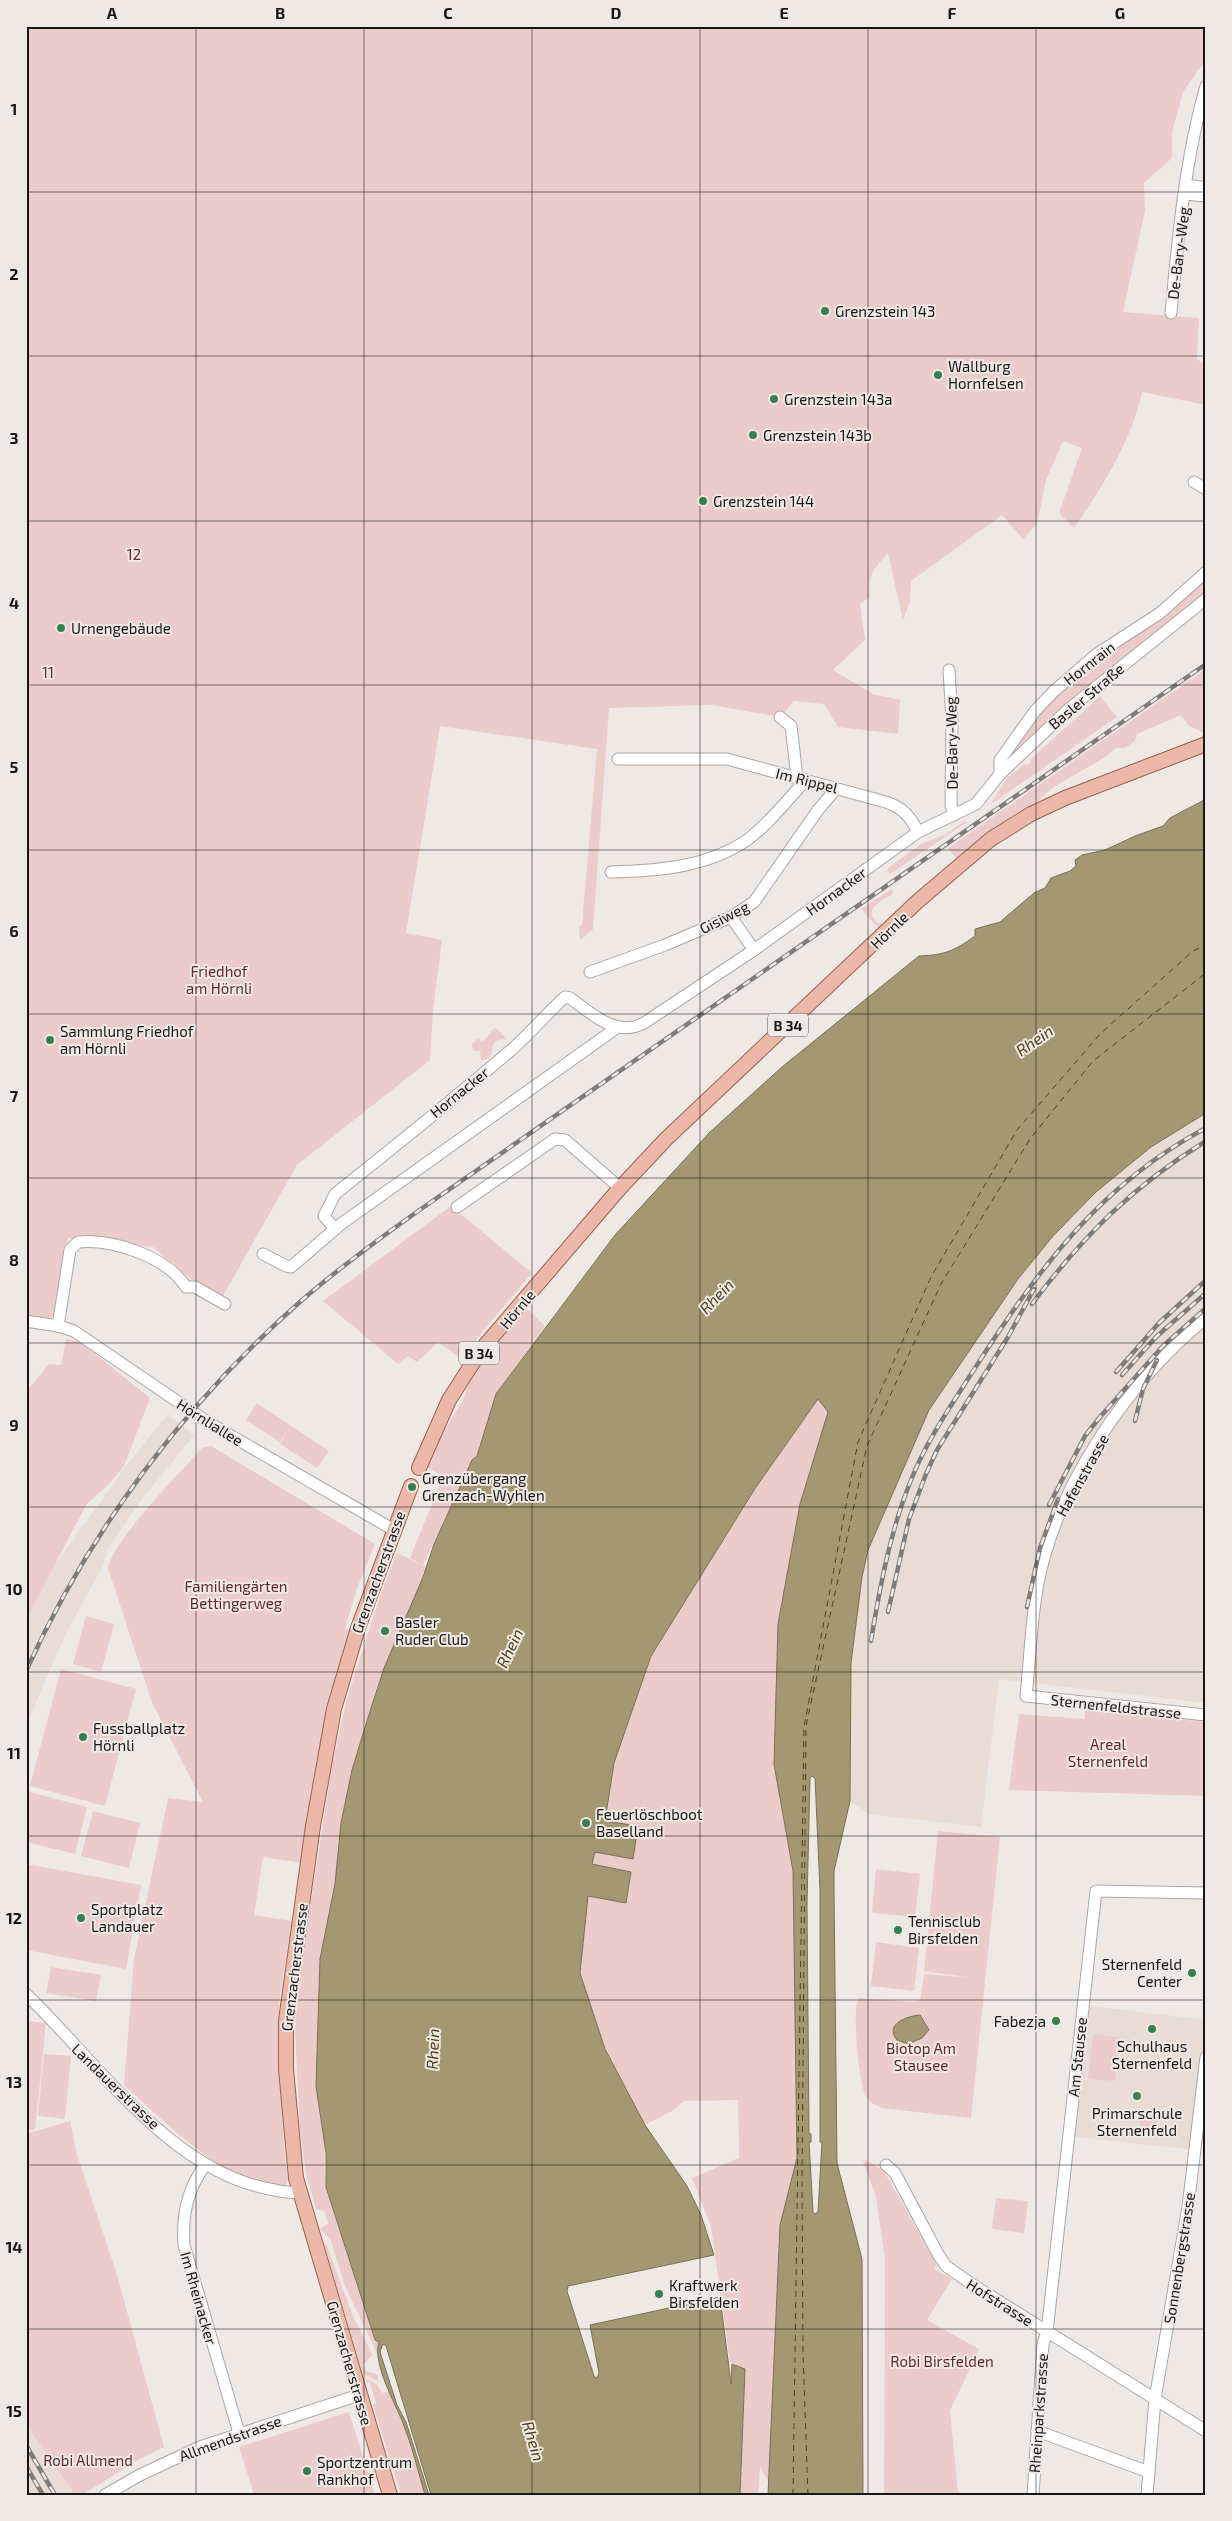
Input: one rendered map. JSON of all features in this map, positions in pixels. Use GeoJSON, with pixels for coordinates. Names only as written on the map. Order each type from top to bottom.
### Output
{"type":"FeatureCollection","features":[{"type":"Feature","properties":{"kind":"main road","name":"Hörnle"},"geometry":{"type":"LineString","coordinates":[[419,1468],[449,1400],[481,1350],[620,1188],[666,1139],[918,901],[990,839],[1031,814],[1065,798],[1206,744]]}},
{"type":"Feature","properties":{"kind":"main road","name":"Grenzacherstrasse"},"geometry":{"type":"LineString","coordinates":[[390,2495],[299,2192],[291,2142],[286,2069],[286,2020],[289,1983],[323,1764],[334,1709],[358,1628],[411,1486]]}},
{"type":"Feature","properties":{"kind":"street","name":"De-Bary-Weg"},"geometry":{"type":"LineString","coordinates":[[1171,313],[1186,190],[1206,86]]}},
{"type":"Feature","properties":{"kind":"street","name":"De-Bary-Weg"},"geometry":{"type":"LineString","coordinates":[[1186,190],[1206,188]]}},
{"type":"Feature","properties":{"kind":"street","name":"De-Bary-Weg"},"geometry":{"type":"LineString","coordinates":[[1186,190],[1206,196]]}},
{"type":"Feature","properties":{"kind":"street"},"geometry":{"type":"LineString","coordinates":[[1194,482],[1206,489]]}},
{"type":"Feature","properties":{"kind":"street","name":"Hornrain"},"geometry":{"type":"LineString","coordinates":[[1000,774],[1000,760],[1034,711],[1054,691],[1097,654],[1160,613],[1206,572]]}},
{"type":"Feature","properties":{"kind":"street","name":"Basler Straße"},"geometry":{"type":"LineString","coordinates":[[954,815],[976,804],[1000,774],[1104,678],[1206,598]]}},
{"type":"Feature","properties":{"kind":"street","name":"De-Bary-Weg"},"geometry":{"type":"LineString","coordinates":[[949,670],[952,721],[951,805],[954,815]]}},
{"type":"Feature","properties":{"kind":"street"},"geometry":{"type":"LineString","coordinates":[[611,872],[648,872],[714,858],[748,839],[802,778],[791,726],[780,717]]}},
{"type":"Feature","properties":{"kind":"street","name":"Im Rippel"},"geometry":{"type":"LineString","coordinates":[[618,759],[726,759],[802,778],[836,789],[853,791],[901,808],[912,820],[918,832]]}},
{"type":"Feature","properties":{"kind":"street","name":"Gisiweg"},"geometry":{"type":"LineString","coordinates":[[590,972],[665,945],[731,917],[757,899],[818,810],[836,789]]}},
{"type":"Feature","properties":{"kind":"street"},"geometry":{"type":"LineString","coordinates":[[918,832],[954,815]]}},
{"type":"Feature","properties":{"kind":"street","name":"Hornacker"},"geometry":{"type":"LineString","coordinates":[[263,1254],[286,1266],[291,1266],[335,1230],[615,1029],[634,1028],[644,1023],[754,950],[918,832]]}},
{"type":"Feature","properties":{"kind":"street"},"geometry":{"type":"LineString","coordinates":[[731,917],[754,950]]}},
{"type":"Feature","properties":{"kind":"street","name":"Hornacker"},"geometry":{"type":"LineString","coordinates":[[335,1230],[324,1216],[335,1194],[510,1051],[540,1024],[547,1014],[565,997],[570,998],[615,1029]]}},
{"type":"Feature","properties":{"kind":"street"},"geometry":{"type":"LineString","coordinates":[[457,1207],[555,1139],[565,1140],[620,1188]]}},
{"type":"Feature","properties":{"kind":"street"},"geometry":{"type":"LineString","coordinates":[[58,1326],[70,1250],[78,1242],[126,1248],[142,1253],[179,1276],[186,1286],[195,1286],[225,1304]]}},
{"type":"Feature","properties":{"kind":"street","name":"Hafenstrasse"},"geometry":{"type":"LineString","coordinates":[[1026,1696],[1038,1584],[1056,1520],[1066,1498],[1118,1411],[1164,1355],[1206,1318]]}},
{"type":"Feature","properties":{"kind":"street","name":"Hörnliallee"},"geometry":{"type":"LineString","coordinates":[[26,1321],[58,1326],[74,1331],[209,1423],[394,1530]]}},
{"type":"Feature","properties":{"kind":"street","name":"Sternenfeldstrasse"},"geometry":{"type":"LineString","coordinates":[[1026,1696],[1206,1714]]}},
{"type":"Feature","properties":{"kind":"street","name":"Am Stausee"},"geometry":{"type":"LineString","coordinates":[[1047,2332],[1096,1891],[1206,1893]]}},
{"type":"Feature","properties":{"kind":"street","name":"Landauerstrasse"},"geometry":{"type":"LineString","coordinates":[[26,1994],[144,2117],[205,2165],[257,2186],[290,2193],[299,2192]]}},
{"type":"Feature","properties":{"kind":"street","name":"Sonnenbergstrasse"},"geometry":{"type":"LineString","coordinates":[[1147,2495],[1155,2399],[1188,2207],[1206,2057]]}},
{"type":"Feature","properties":{"kind":"street","name":"Im Rheinacker"},"geometry":{"type":"LineString","coordinates":[[205,2165],[196,2177],[186,2202],[183,2221],[184,2245],[239,2433]]}},
{"type":"Feature","properties":{"kind":"street","name":"Hofstrasse"},"geometry":{"type":"LineString","coordinates":[[886,2165],[895,2172],[946,2266],[1047,2332],[1206,2431]]}},
{"type":"Feature","properties":{"kind":"street","name":"Rheinparkstrasse"},"geometry":{"type":"LineString","coordinates":[[1033,2495],[1043,2344],[1047,2332]]}},
{"type":"Feature","properties":{"kind":"street","name":"Allmendstrasse"},"geometry":{"type":"LineString","coordinates":[[105,2495],[172,2459],[239,2433],[359,2395]]}},
{"type":"Feature","properties":{"kind":"street"},"geometry":{"type":"LineString","coordinates":[[1037,2431],[1149,2472]]}},
{"type":"Feature","properties":{"kind":"shaded area"},"geometry":{"type":"Polygon","coordinates":[[[1206,1113],[1206,1703],[999,1679],[981,1827],[869,1814],[850,1801],[851,1663],[855,1617],[868,1550],[929,1410],[1018,1279],[1053,1236],[1096,1192],[1151,1147],[1206,1113]]]}},
{"type":"Feature","properties":{"kind":"shaded area"},"geometry":{"type":"Polygon","coordinates":[[[168,1414],[194,1435],[142,1499],[107,1550],[103,1566],[67,1631],[26,1725],[26,1620],[52,1569],[126,1466],[168,1414]]]}},
{"type":"Feature","properties":{"kind":"shaded area","name":"Primarschule Sternenfeld"},"geometry":{"type":"Polygon","coordinates":[[[1083,2005],[1206,2020],[1206,2057],[1195,2150],[1068,2136],[1083,2005]]]}},
{"type":"Feature","properties":{"kind":"shaded area"},"geometry":{"type":"Polygon","coordinates":[[[26,2424],[43,2446],[75,2495],[26,2495],[26,2424]]]}},
{"type":"Feature","properties":{"kind":"green space"},"geometry":{"type":"Polygon","coordinates":[[[26,26],[1206,26],[1206,59],[1183,92],[1172,132],[1172,158],[1144,183],[1145,211],[1123,312],[1199,318],[1197,359],[1206,366],[1206,405],[1142,392],[1131,428],[1115,463],[1074,528],[1059,513],[1082,448],[1063,441],[1046,480],[1037,524],[1023,539],[1002,515],[911,581],[910,601],[903,620],[888,553],[871,577],[870,597],[860,604],[865,640],[833,670],[873,694],[900,700],[898,734],[838,727],[824,704],[794,701],[780,717],[712,705],[609,708],[593,929],[580,940],[579,927],[582,925],[597,749],[440,726],[406,933],[442,940],[433,1010],[430,1060],[297,1165],[223,1296],[218,1296],[199,1286],[153,1247],[70,1238],[68,1239],[58,1303],[54,1316],[48,1318],[26,1314],[26,26]]]}},
{"type":"Feature","properties":{"kind":"green space"},"geometry":{"type":"Polygon","coordinates":[[[1206,577],[1206,592],[1073,699],[1007,759],[1032,719],[1075,680],[1157,619],[1206,577]]]}},
{"type":"Feature","properties":{"kind":"green space"},"geometry":{"type":"Polygon","coordinates":[[[1206,669],[1206,732],[1203,733],[1188,725],[1181,715],[1137,734],[1135,741],[1125,748],[1115,748],[1107,756],[1054,787],[1027,810],[982,836],[956,858],[948,848],[1206,669]]]}},
{"type":"Feature","properties":{"kind":"green space"},"geometry":{"type":"Polygon","coordinates":[[[1100,696],[1117,717],[990,805],[1007,778],[1025,764],[1028,765],[1031,762],[1030,760],[1100,696]]]}},
{"type":"Feature","properties":{"kind":"green space"},"geometry":{"type":"Polygon","coordinates":[[[966,820],[967,822],[890,874],[887,872],[888,868],[921,844],[946,834],[966,820]]]}},
{"type":"Feature","properties":{"kind":"green space"},"geometry":{"type":"Polygon","coordinates":[[[892,889],[893,894],[875,906],[873,910],[874,918],[878,923],[883,923],[878,928],[861,909],[892,889]]]}},
{"type":"Feature","properties":{"kind":"green space"},"geometry":{"type":"Polygon","coordinates":[[[494,1028],[498,1029],[506,1039],[501,1039],[493,1045],[489,1059],[481,1060],[480,1051],[473,1050],[472,1044],[478,1038],[481,1041],[485,1040],[494,1028]]]}},
{"type":"Feature","properties":{"kind":"green space"},"geometry":{"type":"Polygon","coordinates":[[[451,1206],[532,1273],[478,1337],[463,1360],[438,1342],[417,1362],[408,1356],[398,1364],[323,1301],[451,1206]]]}},
{"type":"Feature","properties":{"kind":"green space"},"geometry":{"type":"Polygon","coordinates":[[[527,1309],[545,1326],[496,1394],[477,1456],[472,1460],[423,1565],[425,1567],[422,1578],[377,1685],[352,1770],[341,1823],[335,1884],[324,2170],[326,2187],[374,2340],[380,2342],[377,2353],[344,2284],[331,2241],[320,2229],[328,2224],[324,2211],[316,2209],[306,2174],[300,2129],[295,2030],[298,1984],[332,1766],[347,1699],[381,1593],[397,1553],[422,1565],[410,1558],[443,1477],[421,1463],[423,1459],[431,1462],[443,1433],[463,1400],[469,1382],[487,1356],[527,1309]]]}},
{"type":"Feature","properties":{"kind":"green space"},"geometry":{"type":"Polygon","coordinates":[[[66,1339],[80,1342],[150,1398],[124,1466],[111,1482],[86,1505],[26,1620],[26,1392],[49,1364],[61,1365],[66,1339]]]}},
{"type":"Feature","properties":{"kind":"green space"},"geometry":{"type":"Polygon","coordinates":[[[818,1399],[828,1412],[800,1504],[774,1764],[793,1871],[797,2158],[780,2225],[769,2483],[760,2467],[758,2495],[740,2495],[745,2369],[730,2362],[711,2226],[692,2178],[739,2158],[738,2100],[684,2101],[672,2111],[645,2125],[605,2049],[580,1973],[588,1896],[626,1902],[592,1864],[595,1852],[633,1859],[605,1822],[614,1763],[651,1656],[756,1487],[818,1399]]]}},
{"type":"Feature","properties":{"kind":"green space"},"geometry":{"type":"Polygon","coordinates":[[[257,1403],[329,1451],[317,1468],[280,1444],[288,1431],[280,1442],[246,1420],[257,1403]]]}},
{"type":"Feature","properties":{"kind":"green space","name":"Familiengärten Bettingerweg"},"geometry":{"type":"Polygon","coordinates":[[[211,1446],[375,1544],[356,1591],[345,1629],[349,1630],[329,1704],[325,1705],[328,1711],[317,1758],[301,1863],[263,1857],[254,1915],[292,1921],[280,1994],[278,2022],[284,2150],[288,2180],[285,2187],[253,2180],[221,2166],[183,2138],[124,2085],[134,1959],[168,1798],[203,1802],[152,1703],[108,1568],[112,1556],[134,1524],[202,1448],[211,1446]]]}},
{"type":"Feature","properties":{"kind":"green space"},"geometry":{"type":"Polygon","coordinates":[[[86,1616],[114,1624],[101,1672],[73,1664],[86,1616]]]}},
{"type":"Feature","properties":{"kind":"green space","name":"Fussballplatz Hörnli"},"geometry":{"type":"Polygon","coordinates":[[[61,1669],[136,1689],[105,1806],[30,1786],[61,1669]]]}},
{"type":"Feature","properties":{"kind":"green space","name":"Areal Sternenfeld"},"geometry":{"type":"Polygon","coordinates":[[[1085,1710],[1206,1722],[1206,1796],[1009,1790],[1019,1714],[1085,1719],[1085,1710]]]}},
{"type":"Feature","properties":{"kind":"green space"},"geometry":{"type":"Polygon","coordinates":[[[26,1791],[87,1807],[75,1854],[26,1842],[26,1791]]]}},
{"type":"Feature","properties":{"kind":"green space"},"geometry":{"type":"Polygon","coordinates":[[[93,1811],[140,1823],[129,1868],[81,1856],[93,1811]]]}},
{"type":"Feature","properties":{"kind":"green space","name":"Biotop Am Stausee"},"geometry":{"type":"Polygon","coordinates":[[[938,1831],[1000,1837],[971,2118],[881,2108],[866,2097],[859,2064],[856,2032],[856,2006],[858,1998],[914,2002],[920,2000],[924,1974],[973,1978],[924,1971],[938,1831]]]}},
{"type":"Feature","properties":{"kind":"green space","name":"Sportplatz Landauer"},"geometry":{"type":"Polygon","coordinates":[[[26,1864],[141,1885],[126,1969],[26,1950],[26,1864]]]}},
{"type":"Feature","properties":{"kind":"green space"},"geometry":{"type":"Polygon","coordinates":[[[876,1869],[920,1874],[915,1917],[872,1913],[876,1869]]]}},
{"type":"Feature","properties":{"kind":"green space"},"geometry":{"type":"Polygon","coordinates":[[[876,1942],[919,1948],[914,1991],[871,1986],[876,1942]]]}},
{"type":"Feature","properties":{"kind":"green space"},"geometry":{"type":"Polygon","coordinates":[[[51,1967],[101,1975],[96,2001],[46,1993],[51,1967]]]}},
{"type":"Feature","properties":{"kind":"green space"},"geometry":{"type":"Polygon","coordinates":[[[26,2021],[46,2023],[35,2130],[26,2130],[26,2021]]]}},
{"type":"Feature","properties":{"kind":"green space"},"geometry":{"type":"Polygon","coordinates":[[[1093,2034],[1120,2037],[1115,2081],[1088,2079],[1093,2034]]]}},
{"type":"Feature","properties":{"kind":"green space"},"geometry":{"type":"Polygon","coordinates":[[[44,2054],[71,2056],[65,2119],[38,2116],[44,2054]]]}},
{"type":"Feature","properties":{"kind":"green space"},"geometry":{"type":"Polygon","coordinates":[[[1148,2112],[1154,2115],[1157,2121],[1154,2127],[1148,2130],[1142,2127],[1139,2121],[1142,2115],[1148,2112]]]}},
{"type":"Feature","properties":{"kind":"green space","name":"Robi Allmend"},"geometry":{"type":"Polygon","coordinates":[[[70,2121],[76,2151],[117,2275],[164,2447],[136,2461],[82,2495],[75,2495],[26,2424],[26,2134],[70,2121]]]}},
{"type":"Feature","properties":{"kind":"green space","name":"Robi Birsfelden"},"geometry":{"type":"Polygon","coordinates":[[[867,2160],[884,2171],[937,2265],[934,2269],[952,2279],[927,2320],[979,2349],[950,2411],[958,2492],[970,2495],[884,2495],[885,2260],[876,2196],[863,2161],[867,2160]]]}},
{"type":"Feature","properties":{"kind":"green space"},"geometry":{"type":"Polygon","coordinates":[[[996,2198],[1028,2201],[1024,2233],[992,2229],[996,2198]]]}},
{"type":"Feature","properties":{"kind":"green space"},"geometry":{"type":"Polygon","coordinates":[[[326,2243],[353,2316],[372,2355],[363,2365],[366,2371],[377,2374],[379,2382],[363,2374],[324,2244],[326,2243]]]}},
{"type":"Feature","properties":{"kind":"green space"},"geometry":{"type":"Polygon","coordinates":[[[367,2379],[377,2384],[382,2393],[389,2391],[403,2423],[425,2495],[401,2495],[373,2405],[376,2403],[370,2383],[366,2382],[367,2379]]]}},
{"type":"Feature","properties":{"kind":"green space","name":"Sportzentrum Rankhof"},"geometry":{"type":"Polygon","coordinates":[[[349,2412],[375,2495],[254,2495],[239,2447],[349,2412]]]}},
{"type":"Feature","properties":{"kind":"water","name":"Rhein"},"geometry":{"type":"Polygon","coordinates":[[[1206,799],[1206,1113],[1151,1147],[1096,1192],[1053,1236],[1018,1279],[929,1410],[868,1550],[862,1577],[851,1663],[850,1801],[834,1871],[834,1890],[837,2163],[862,2259],[863,2495],[768,2495],[780,2225],[797,2158],[793,1871],[774,1764],[778,1624],[800,1504],[828,1412],[818,1399],[756,1487],[651,1656],[614,1763],[605,1821],[638,1826],[633,1859],[595,1852],[592,1864],[631,1872],[626,1903],[588,1896],[580,1973],[605,2049],[645,2125],[687,2186],[701,2215],[714,2255],[568,2286],[567,2291],[594,2376],[597,2378],[599,2373],[590,2325],[720,2297],[731,2384],[732,2364],[745,2369],[740,2495],[431,2495],[386,2346],[383,2344],[380,2352],[397,2405],[406,2422],[429,2495],[425,2495],[403,2423],[381,2372],[378,2351],[379,2342],[375,2340],[326,2187],[326,2153],[316,2086],[320,1959],[335,1884],[341,1823],[352,1770],[370,1711],[384,1668],[423,1577],[434,1544],[472,1460],[477,1456],[496,1394],[615,1235],[710,1132],[782,1067],[919,956],[936,955],[961,945],[975,936],[975,929],[1000,922],[1034,893],[1045,888],[1051,878],[1070,871],[1076,866],[1075,860],[1082,855],[1105,850],[1163,826],[1170,818],[1206,799]],[[812,1776],[810,1778],[807,1904],[809,2133],[811,2134],[811,2142],[809,2142],[813,2212],[815,2214],[818,2212],[822,2142],[820,2142],[820,1890],[815,1778],[812,1776]]]}},
{"type":"Feature","properties":{"kind":"water"},"geometry":{"type":"Polygon","coordinates":[[[920,2015],[929,2030],[922,2038],[908,2044],[897,2040],[893,2029],[895,2025],[909,2017],[920,2015]]]}},
{"type":"Feature","properties":{"kind":"ferry route"},"geometry":{"type":"LineString","coordinates":[[793,2495],[804,1727],[858,1442],[931,1277],[1017,1130],[1100,1034],[1193,951],[1206,945]]}},
{"type":"Feature","properties":{"kind":"ferry route"},"geometry":{"type":"LineString","coordinates":[[808,2495],[803,2354],[802,2181],[806,1726],[867,1446],[941,1284],[1030,1139],[1093,1061],[1206,973]]}},
{"type":"Feature","properties":{"kind":"railway"},"geometry":{"type":"LineString","coordinates":[[26,1671],[51,1619],[80,1568],[144,1471],[218,1382],[301,1301],[421,1209],[1206,664]]}},
{"type":"Feature","properties":{"kind":"railway"},"geometry":{"type":"LineString","coordinates":[[871,1641],[891,1539],[911,1480],[932,1436],[975,1368],[1023,1297],[1074,1232],[1134,1175],[1168,1150],[1206,1128]]}},
{"type":"Feature","properties":{"kind":"railway"},"geometry":{"type":"LineString","coordinates":[[1032,1304],[1070,1256],[1132,1194],[1206,1141]]}},
{"type":"Feature","properties":{"kind":"railway"},"geometry":{"type":"LineString","coordinates":[[1116,1372],[1159,1323],[1206,1280]]}},
{"type":"Feature","properties":{"kind":"railway"},"geometry":{"type":"LineString","coordinates":[[888,1612],[909,1519],[926,1474],[937,1450],[1008,1337],[1034,1289]]}},
{"type":"Feature","properties":{"kind":"railway"},"geometry":{"type":"LineString","coordinates":[[1122,1375],[1156,1337],[1206,1293]]}},
{"type":"Feature","properties":{"kind":"railway"},"geometry":{"type":"LineString","coordinates":[[1049,1505],[1085,1436],[1100,1417],[1163,1346],[1206,1308]]}},
{"type":"Feature","properties":{"kind":"railway"},"geometry":{"type":"LineString","coordinates":[[1135,1421],[1143,1389],[1157,1360]]}},
{"type":"Feature","properties":{"kind":"railway"},"geometry":{"type":"LineString","coordinates":[[1027,1607],[1040,1548],[1058,1499]]}},
{"type":"Feature","properties":{"kind":"railway"},"geometry":{"type":"LineString","coordinates":[[26,2445],[55,2495]]}},
{"type":"Feature","properties":{"kind":"railway"},"geometry":{"type":"LineString","coordinates":[[26,2466],[43,2495]]}},
{"type":"Feature","properties":{"kind":"place","name":"Grenzstein 143"},"geometry":{"type":"Point","coordinates":[825,311]}},
{"type":"Feature","properties":{"kind":"place","name":"Wallburg Hornfelsen"},"geometry":{"type":"Point","coordinates":[938,375]}},
{"type":"Feature","properties":{"kind":"place","name":"Grenzstein 143a"},"geometry":{"type":"Point","coordinates":[774,399]}},
{"type":"Feature","properties":{"kind":"place","name":"Grenzstein 143b"},"geometry":{"type":"Point","coordinates":[753,435]}},
{"type":"Feature","properties":{"kind":"place","name":"Grenzstein 144"},"geometry":{"type":"Point","coordinates":[703,501]}},
{"type":"Feature","properties":{"kind":"place","name":"Urnengebäude"},"geometry":{"type":"Point","coordinates":[61,628]}},
{"type":"Feature","properties":{"kind":"place","name":"Sammlung Friedhof am Hörnli"},"geometry":{"type":"Point","coordinates":[50,1040]}},
{"type":"Feature","properties":{"kind":"place","name":"Grenzübergang Grenzach-Wyhlen"},"geometry":{"type":"Point","coordinates":[412,1487]}},
{"type":"Feature","properties":{"kind":"place","name":"Basler Ruder Club"},"geometry":{"type":"Point","coordinates":[385,1631]}},
{"type":"Feature","properties":{"kind":"place","name":"Fussballplatz Hörnli"},"geometry":{"type":"Point","coordinates":[83,1737]}},
{"type":"Feature","properties":{"kind":"place","name":"Feuerlöschboot Baselland"},"geometry":{"type":"Point","coordinates":[586,1823]}},
{"type":"Feature","properties":{"kind":"place","name":"Sportplatz Landauer"},"geometry":{"type":"Point","coordinates":[81,1918]}},
{"type":"Feature","properties":{"kind":"place","name":"Tennisclub Birsfelden"},"geometry":{"type":"Point","coordinates":[898,1930]}},
{"type":"Feature","properties":{"kind":"place","name":"Sternenfeld Center"},"geometry":{"type":"Point","coordinates":[1192,1973]}},
{"type":"Feature","properties":{"kind":"place","name":"Fabezja"},"geometry":{"type":"Point","coordinates":[1056,2021]}},
{"type":"Feature","properties":{"kind":"place","name":"Schulhaus Sternenfeld"},"geometry":{"type":"Point","coordinates":[1152,2029]}},
{"type":"Feature","properties":{"kind":"place","name":"Primarschule Sternenfeld"},"geometry":{"type":"Point","coordinates":[1137,2096]}},
{"type":"Feature","properties":{"kind":"place","name":"Kraftwerk Birsfelden"},"geometry":{"type":"Point","coordinates":[659,2294]}},
{"type":"Feature","properties":{"kind":"place","name":"Sportzentrum Rankhof"},"geometry":{"type":"Point","coordinates":[307,2471]}},
{"type":"Feature","properties":{"kind":"park label","name":"12"},"geometry":{"type":"Point","coordinates":[134,554]}},
{"type":"Feature","properties":{"kind":"park label","name":"11"},"geometry":{"type":"Point","coordinates":[48,672]}},
{"type":"Feature","properties":{"kind":"park label","name":"Friedhof am Hörnli"},"geometry":{"type":"Point","coordinates":[219,980]}}]}
